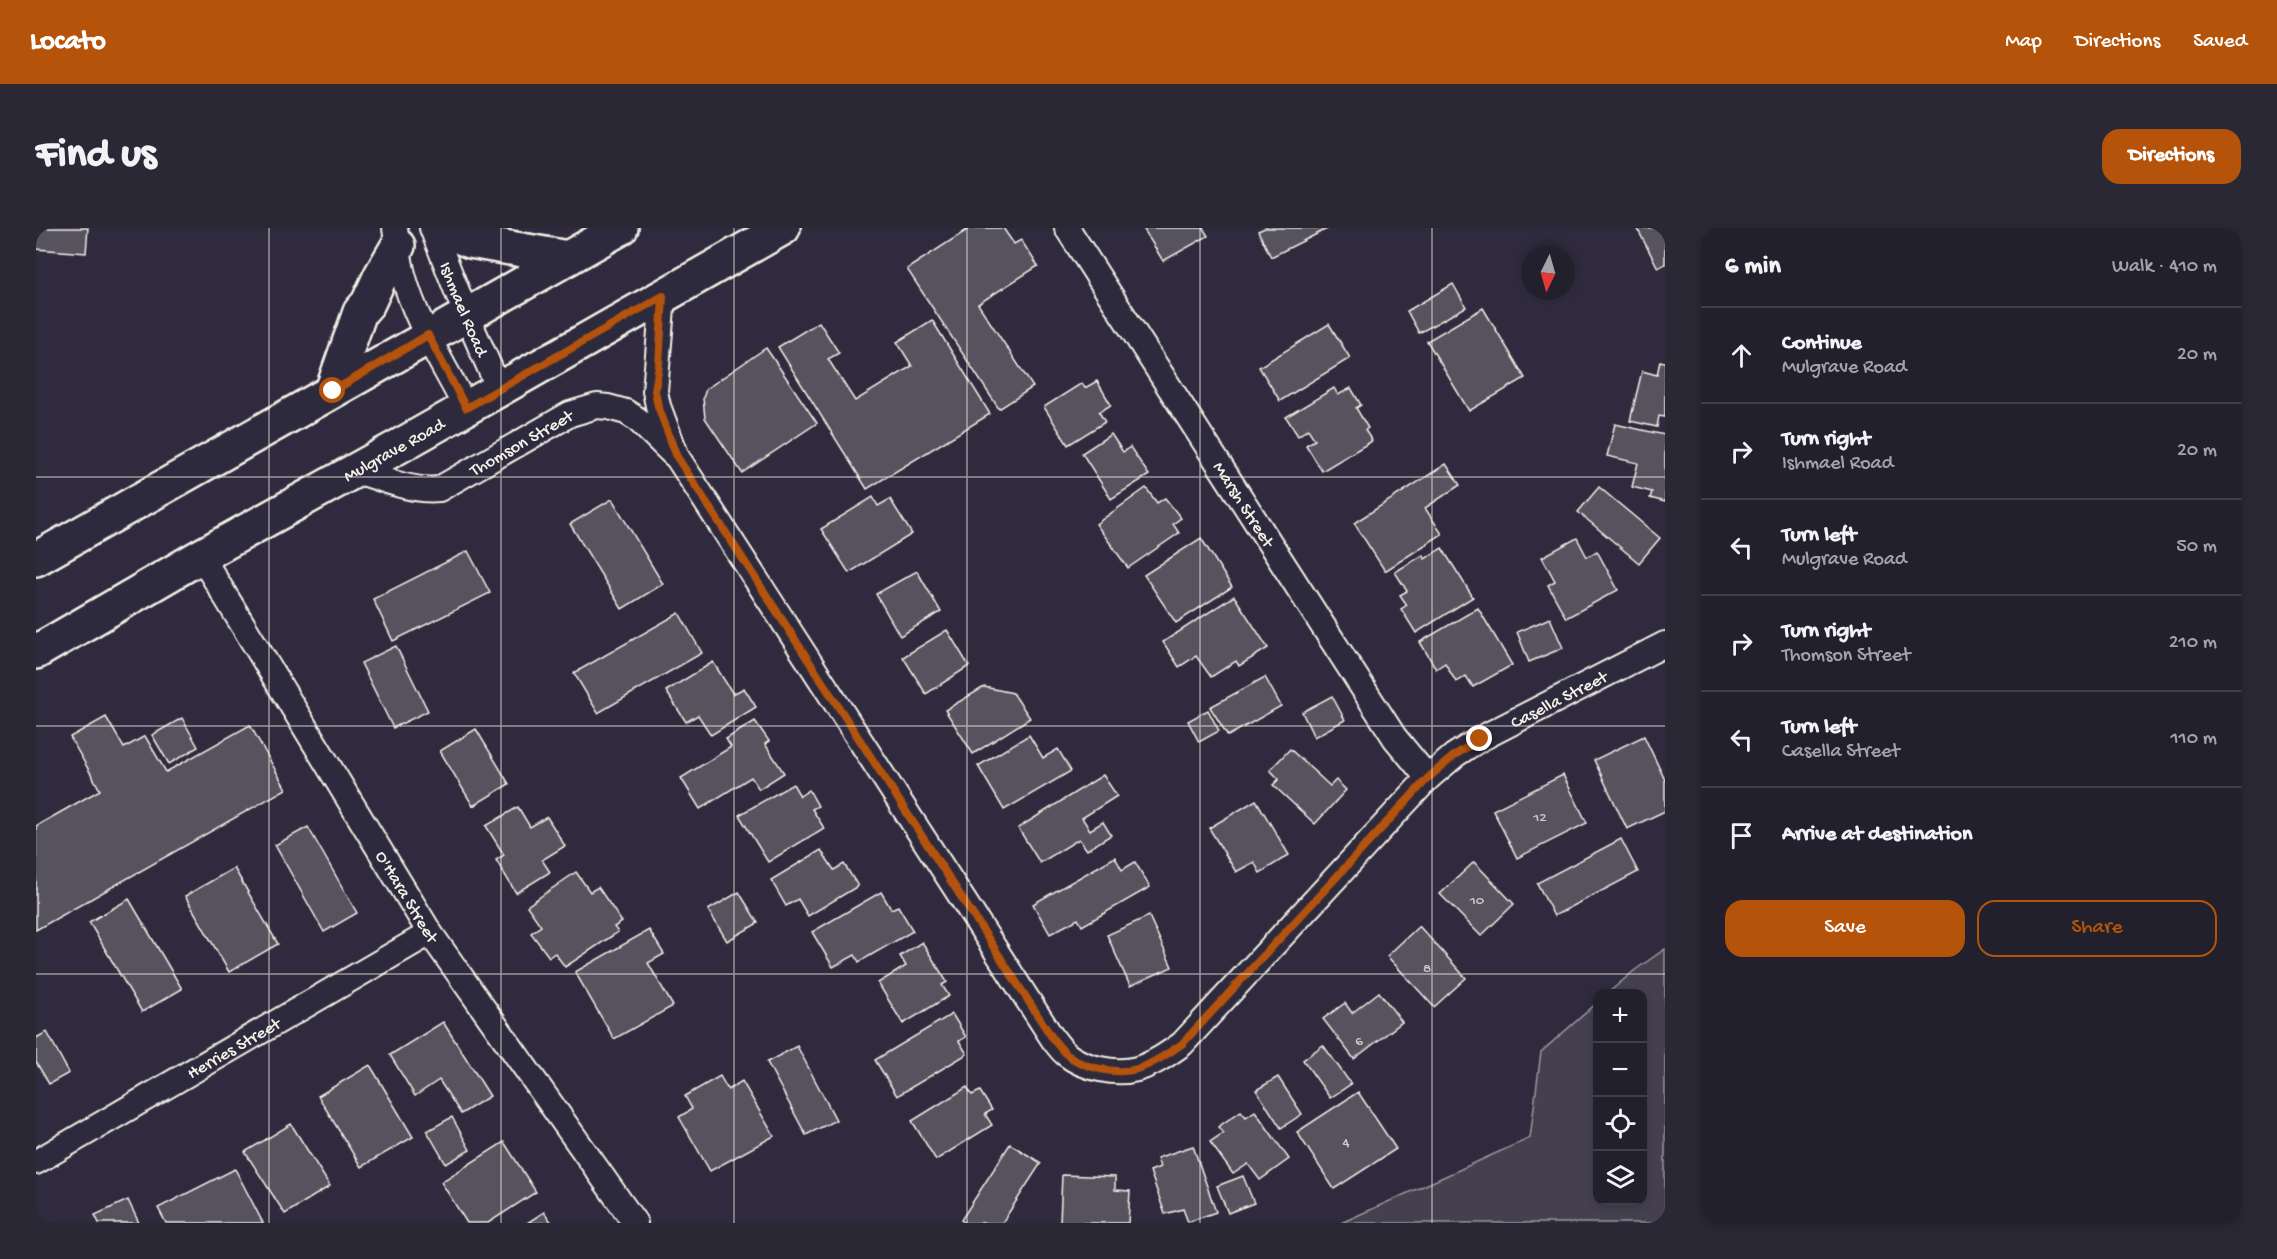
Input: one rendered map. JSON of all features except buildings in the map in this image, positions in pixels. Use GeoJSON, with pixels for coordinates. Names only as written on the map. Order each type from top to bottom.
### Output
{"type":"FeatureCollection","features":[{"type":"Feature","properties":{"kind":"main road"},"geometry":{"type":"LineString","coordinates":[[438,228],[470,241],[568,258]]}},
{"type":"Feature","properties":{"kind":"main road"},"geometry":{"type":"LineString","coordinates":[[36,559],[428,335],[621,228]]}},
{"type":"Feature","properties":{"kind":"main road","name":"Mulgrave Road"},"geometry":{"type":"LineString","coordinates":[[36,652],[201,555],[783,228]]}},
{"type":"Feature","properties":{"kind":"main road"},"geometry":{"type":"LineString","coordinates":[[333,391],[360,312],[368,303],[396,237]]}},
{"type":"Feature","properties":{"kind":"street","name":"Ishmael Road"},"geometry":{"type":"LineString","coordinates":[[432,228],[499,389]]}},
{"type":"Feature","properties":{"kind":"street","name":"Marsh Street"},"geometry":{"type":"LineString","coordinates":[[1067,228],[1395,738],[1428,778]]}},
{"type":"Feature","properties":{"kind":"street"},"geometry":{"type":"LineString","coordinates":[[396,237],[410,293],[428,335],[466,408]]}},
{"type":"Feature","properties":{"kind":"street","name":"Thomson Street"},"geometry":{"type":"LineString","coordinates":[[663,296],[659,365],[655,391],[658,406],[677,457],[1053,1039],[1067,1054],[1087,1065],[1114,1071]]}},
{"type":"Feature","properties":{"kind":"street","name":"Thomson Street"},"geometry":{"type":"LineString","coordinates":[[354,470],[408,486],[428,490],[439,489],[570,414],[597,406],[618,409],[637,419],[677,457]]}},
{"type":"Feature","properties":{"kind":"street","name":"O'Hara Street"},"geometry":{"type":"LineString","coordinates":[[201,555],[430,933],[635,1223]]}},
{"type":"Feature","properties":{"kind":"street","name":"Casella Street"},"geometry":{"type":"LineString","coordinates":[[1114,1071],[1136,1069],[1161,1059],[1182,1044],[1428,778],[1455,755],[1480,739],[1665,644]]}},
{"type":"Feature","properties":{"kind":"street","name":"Herries Street"},"geometry":{"type":"LineString","coordinates":[[36,1162],[430,933]]}},
{"type":"Feature","properties":{"kind":"shaded area"},"geometry":{"type":"Polygon","coordinates":[[[1665,949],[1665,1223],[1341,1223],[1530,1138],[1541,1052],[1593,1006],[1593,1205],[1647,1205],[1647,989],[1613,989],[1665,949]]]}},
{"type":"Feature","properties":{"kind":"route"},"geometry":{"type":"LineString","coordinates":[[333,391],[428,335],[466,408],[663,296],[659,365],[655,391],[658,406],[677,457],[1053,1039],[1067,1054],[1087,1065],[1114,1071],[1136,1069],[1161,1059],[1182,1044],[1428,778],[1455,755],[1480,739]]}}]}
